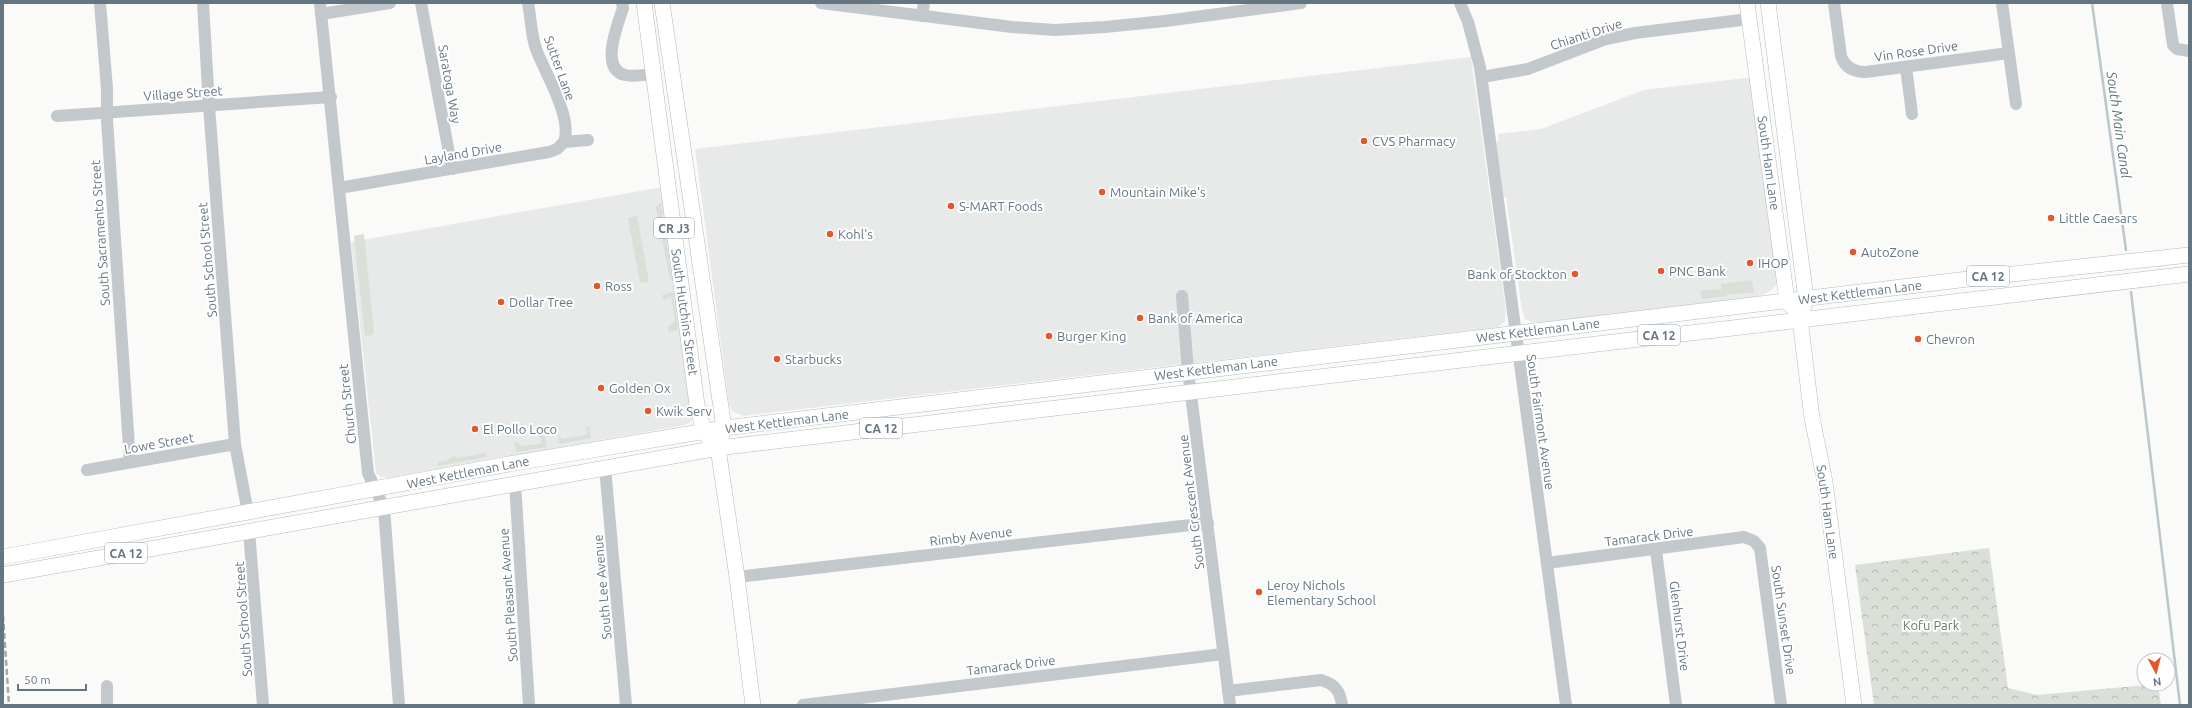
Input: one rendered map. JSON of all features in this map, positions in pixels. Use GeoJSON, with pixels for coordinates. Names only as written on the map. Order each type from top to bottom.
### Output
{"type":"FeatureCollection","features":[{"type":"Feature","properties":{"kind":"main road","name":"South Hutchins Street"},"geometry":{"type":"LineString","coordinates":[[644,3],[697,405],[704,432],[718,448]]}},
{"type":"Feature","properties":{"kind":"main road","name":"South Hutchins Street"},"geometry":{"type":"LineString","coordinates":[[663,3],[724,428],[718,448],[737,577],[753,705]]}},
{"type":"Feature","properties":{"kind":"main road","name":"South Ham Lane"},"geometry":{"type":"LineString","coordinates":[[1747,3],[1787,301],[1800,319]]}},
{"type":"Feature","properties":{"kind":"main road","name":"South Ham Lane"},"geometry":{"type":"LineString","coordinates":[[1768,3],[1806,299],[1800,319],[1812,418],[1825,482],[1854,705]]}},
{"type":"Feature","properties":{"kind":"main road"},"geometry":{"type":"LineString","coordinates":[[676,246],[686,266],[694,273],[701,276]]}},
{"type":"Feature","properties":{"kind":"main road","name":"West Kettleman Lane"},"geometry":{"type":"LineString","coordinates":[[248,513],[555,456],[724,428],[1516,332],[1993,276],[2189,255]]}},
{"type":"Feature","properties":{"kind":"main road","name":"West Kettleman Lane"},"geometry":{"type":"LineString","coordinates":[[249,531],[718,448],[1517,352],[2189,274]]}},
{"type":"Feature","properties":{"kind":"main road"},"geometry":{"type":"LineString","coordinates":[[902,426],[921,416],[936,403]]}},
{"type":"Feature","properties":{"kind":"main road","name":"CA 12"},"geometry":{"type":"LineString","coordinates":[[3,557],[248,513]]}},
{"type":"Feature","properties":{"kind":"main road","name":"CA 12"},"geometry":{"type":"LineString","coordinates":[[3,575],[249,531]]}},
{"type":"Feature","properties":{"kind":"street","name":"South Sacramento Street"},"geometry":{"type":"LineString","coordinates":[[100,3],[107,89],[107,112],[124,401],[130,462]]}},
{"type":"Feature","properties":{"kind":"street","name":"South School Street"},"geometry":{"type":"LineString","coordinates":[[203,3],[208,106],[235,444],[248,513]]}},
{"type":"Feature","properties":{"kind":"street"},"geometry":{"type":"LineString","coordinates":[[321,9],[390,3]]}},
{"type":"Feature","properties":{"kind":"street","name":"Saratoga Way"},"geometry":{"type":"LineString","coordinates":[[421,3],[452,169]]}},
{"type":"Feature","properties":{"kind":"street","name":"Sutter Lane"},"geometry":{"type":"LineString","coordinates":[[528,3],[536,48],[564,118],[566,130],[564,142]]}},
{"type":"Feature","properties":{"kind":"street"},"geometry":{"type":"LineString","coordinates":[[622,3],[623,8],[611,50],[611,60],[615,69],[623,75],[633,76],[653,74]]}},
{"type":"Feature","properties":{"kind":"street"},"geometry":{"type":"LineString","coordinates":[[821,3],[922,16],[1055,30],[1112,27],[1206,9],[1300,3]]}},
{"type":"Feature","properties":{"kind":"street"},"geometry":{"type":"LineString","coordinates":[[922,16],[924,3]]}},
{"type":"Feature","properties":{"kind":"street","name":"South Fairmont Avenue"},"geometry":{"type":"LineString","coordinates":[[1460,3],[1475,46],[1482,77],[1516,332],[1517,352],[1566,705]]}},
{"type":"Feature","properties":{"kind":"street","name":"Vin Rose Drive"},"geometry":{"type":"LineString","coordinates":[[1834,3],[1840,49],[1844,63],[1851,70],[1866,72],[2009,53]]}},
{"type":"Feature","properties":{"kind":"street"},"geometry":{"type":"LineString","coordinates":[[2002,3],[2016,104]]}},
{"type":"Feature","properties":{"kind":"street"},"geometry":{"type":"LineString","coordinates":[[2167,3],[2173,46],[2177,49],[2189,51]]}},
{"type":"Feature","properties":{"kind":"street","name":"Church Street"},"geometry":{"type":"LineString","coordinates":[[321,9],[368,473],[384,508],[399,705]]}},
{"type":"Feature","properties":{"kind":"street","name":"Chianti Drive"},"geometry":{"type":"LineString","coordinates":[[1482,77],[1528,69],[1606,40],[1635,33],[1749,19]]}},
{"type":"Feature","properties":{"kind":"street"},"geometry":{"type":"LineString","coordinates":[[1906,67],[1912,114]]}},
{"type":"Feature","properties":{"kind":"street","name":"Village Street"},"geometry":{"type":"LineString","coordinates":[[57,116],[331,97]]}},
{"type":"Feature","properties":{"kind":"street","name":"Layland Drive"},"geometry":{"type":"LineString","coordinates":[[339,188],[549,152],[557,149],[564,142],[588,140]]}},
{"type":"Feature","properties":{"kind":"street","name":"South Crescent Avenue"},"geometry":{"type":"LineString","coordinates":[[1182,296],[1188,371],[1192,391],[1230,705]]}},
{"type":"Feature","properties":{"kind":"street","name":"Lowe Street"},"geometry":{"type":"LineString","coordinates":[[87,470],[235,444]]}},
{"type":"Feature","properties":{"kind":"street","name":"South Lee Avenue"},"geometry":{"type":"LineString","coordinates":[[605,467],[626,705]]}},
{"type":"Feature","properties":{"kind":"street","name":"South Pleasant Avenue"},"geometry":{"type":"LineString","coordinates":[[515,483],[529,705]]}},
{"type":"Feature","properties":{"kind":"street","name":"Rimby Avenue"},"geometry":{"type":"LineString","coordinates":[[737,577],[1208,523]]}},
{"type":"Feature","properties":{"kind":"street","name":"South School Street"},"geometry":{"type":"LineString","coordinates":[[249,531],[262,705]]}},
{"type":"Feature","properties":{"kind":"street","name":"Tamarack Drive"},"geometry":{"type":"LineString","coordinates":[[1547,563],[1656,550],[1744,537],[1754,541]]}},
{"type":"Feature","properties":{"kind":"street","name":"South Sunset Drive"},"geometry":{"type":"LineString","coordinates":[[1754,541],[1760,548],[1781,705]]}},
{"type":"Feature","properties":{"kind":"street","name":"Glenhurst Drive"},"geometry":{"type":"LineString","coordinates":[[1656,550],[1676,705]]}},
{"type":"Feature","properties":{"kind":"street","name":"Tamarack Drive"},"geometry":{"type":"LineString","coordinates":[[803,705],[1223,654]]}},
{"type":"Feature","properties":{"kind":"street"},"geometry":{"type":"LineString","coordinates":[[1228,691],[1321,680],[1332,683],[1338,690],[1342,705]]}},
{"type":"Feature","properties":{"kind":"street"},"geometry":{"type":"LineString","coordinates":[[107,686],[107,705]]}},
{"type":"Feature","properties":{"kind":"shaded area"},"geometry":{"type":"Polygon","coordinates":[[[1471,57],[1506,311],[1505,321],[1498,327],[743,416],[733,412],[729,405],[695,149],[1471,57]]]}},
{"type":"Feature","properties":{"kind":"shaded area"},"geometry":{"type":"Polygon","coordinates":[[[1754,77],[1779,281],[1772,290],[1760,296],[1639,311],[1534,323],[1525,319],[1522,310],[1506,197],[1497,197],[1490,143],[1499,141],[1498,134],[1541,129],[1644,90],[1754,77]]]}},
{"type":"Feature","properties":{"kind":"shaded area"},"geometry":{"type":"Polygon","coordinates":[[[663,187],[693,416],[691,422],[685,425],[388,478],[381,477],[376,473],[351,242],[663,187]]]}},
{"type":"Feature","properties":{"kind":"green space"},"geometry":{"type":"Polygon","coordinates":[[[661,203],[672,280],[670,280],[656,207],[661,203]]]}},
{"type":"Feature","properties":{"kind":"green space"},"geometry":{"type":"Polygon","coordinates":[[[637,216],[649,282],[640,283],[628,218],[637,216]]]}},
{"type":"Feature","properties":{"kind":"green space"},"geometry":{"type":"Polygon","coordinates":[[[364,234],[374,332],[372,335],[365,336],[354,236],[364,234]]]}},
{"type":"Feature","properties":{"kind":"green space"},"geometry":{"type":"Polygon","coordinates":[[[1752,280],[1754,293],[1727,294],[1727,296],[1702,299],[1700,291],[1721,289],[1721,284],[1752,280]]]}},
{"type":"Feature","properties":{"kind":"green space"},"geometry":{"type":"Polygon","coordinates":[[[673,292],[678,330],[668,332],[668,327],[675,321],[671,296],[664,300],[662,295],[673,292]]]}},
{"type":"Feature","properties":{"kind":"green space"},"geometry":{"type":"Polygon","coordinates":[[[589,426],[591,438],[559,444],[558,435],[563,439],[585,435],[589,432],[585,427],[589,426]]]}},
{"type":"Feature","properties":{"kind":"green space"},"geometry":{"type":"Polygon","coordinates":[[[544,434],[547,447],[516,452],[514,440],[521,446],[539,444],[542,441],[539,435],[544,434]]]}},
{"type":"Feature","properties":{"kind":"green space"},"geometry":{"type":"Polygon","coordinates":[[[486,453],[486,457],[438,466],[438,462],[446,461],[455,455],[456,458],[486,453]]]}},
{"type":"Feature","properties":{"kind":"green space","name":"Kofu Park"},"geometry":{"type":"Polygon","coordinates":[[[1989,548],[2008,688],[2037,695],[2136,686],[2136,692],[2159,692],[2161,705],[1874,705],[1855,565],[1989,548]]]}},
{"type":"Feature","properties":{"kind":"waterway","name":"South Main Canal"},"geometry":{"type":"LineString","coordinates":[[2092,3],[2126,250]]}},
{"type":"Feature","properties":{"kind":"waterway"},"geometry":{"type":"LineString","coordinates":[[2131,292],[2180,705]]}},
{"type":"Feature","properties":{"kind":"railway"},"geometry":{"type":"LineString","coordinates":[[3,615],[9,705]]}},
{"type":"Feature","properties":{"kind":"place","name":"CVS Pharmacy"},"geometry":{"type":"Point","coordinates":[1364,141]}},
{"type":"Feature","properties":{"kind":"place","name":"Mountain Mike's"},"geometry":{"type":"Point","coordinates":[1102,192]}},
{"type":"Feature","properties":{"kind":"place","name":"S-MART Foods"},"geometry":{"type":"Point","coordinates":[951,206]}},
{"type":"Feature","properties":{"kind":"place","name":"Little Caesars"},"geometry":{"type":"Point","coordinates":[2051,218]}},
{"type":"Feature","properties":{"kind":"place","name":"Kohl's"},"geometry":{"type":"Point","coordinates":[830,234]}},
{"type":"Feature","properties":{"kind":"place","name":"AutoZone"},"geometry":{"type":"Point","coordinates":[1853,252]}},
{"type":"Feature","properties":{"kind":"place","name":"IHOP"},"geometry":{"type":"Point","coordinates":[1750,263]}},
{"type":"Feature","properties":{"kind":"place","name":"PNC Bank"},"geometry":{"type":"Point","coordinates":[1661,271]}},
{"type":"Feature","properties":{"kind":"place","name":"Bank of Stockton"},"geometry":{"type":"Point","coordinates":[1575,274]}},
{"type":"Feature","properties":{"kind":"place","name":"Ross"},"geometry":{"type":"Point","coordinates":[597,286]}},
{"type":"Feature","properties":{"kind":"place","name":"Dollar Tree"},"geometry":{"type":"Point","coordinates":[501,302]}},
{"type":"Feature","properties":{"kind":"place","name":"Bank of America"},"geometry":{"type":"Point","coordinates":[1140,318]}},
{"type":"Feature","properties":{"kind":"place","name":"Burger King"},"geometry":{"type":"Point","coordinates":[1049,336]}},
{"type":"Feature","properties":{"kind":"place","name":"Chevron"},"geometry":{"type":"Point","coordinates":[1918,339]}},
{"type":"Feature","properties":{"kind":"place","name":"Starbucks"},"geometry":{"type":"Point","coordinates":[777,359]}},
{"type":"Feature","properties":{"kind":"place","name":"Golden Ox"},"geometry":{"type":"Point","coordinates":[601,388]}},
{"type":"Feature","properties":{"kind":"place","name":"Kwik Serv"},"geometry":{"type":"Point","coordinates":[648,411]}},
{"type":"Feature","properties":{"kind":"place","name":"El Pollo Loco"},"geometry":{"type":"Point","coordinates":[475,429]}},
{"type":"Feature","properties":{"kind":"place","name":"Leroy Nichols Elementary School"},"geometry":{"type":"Point","coordinates":[1259,592]}}]}
